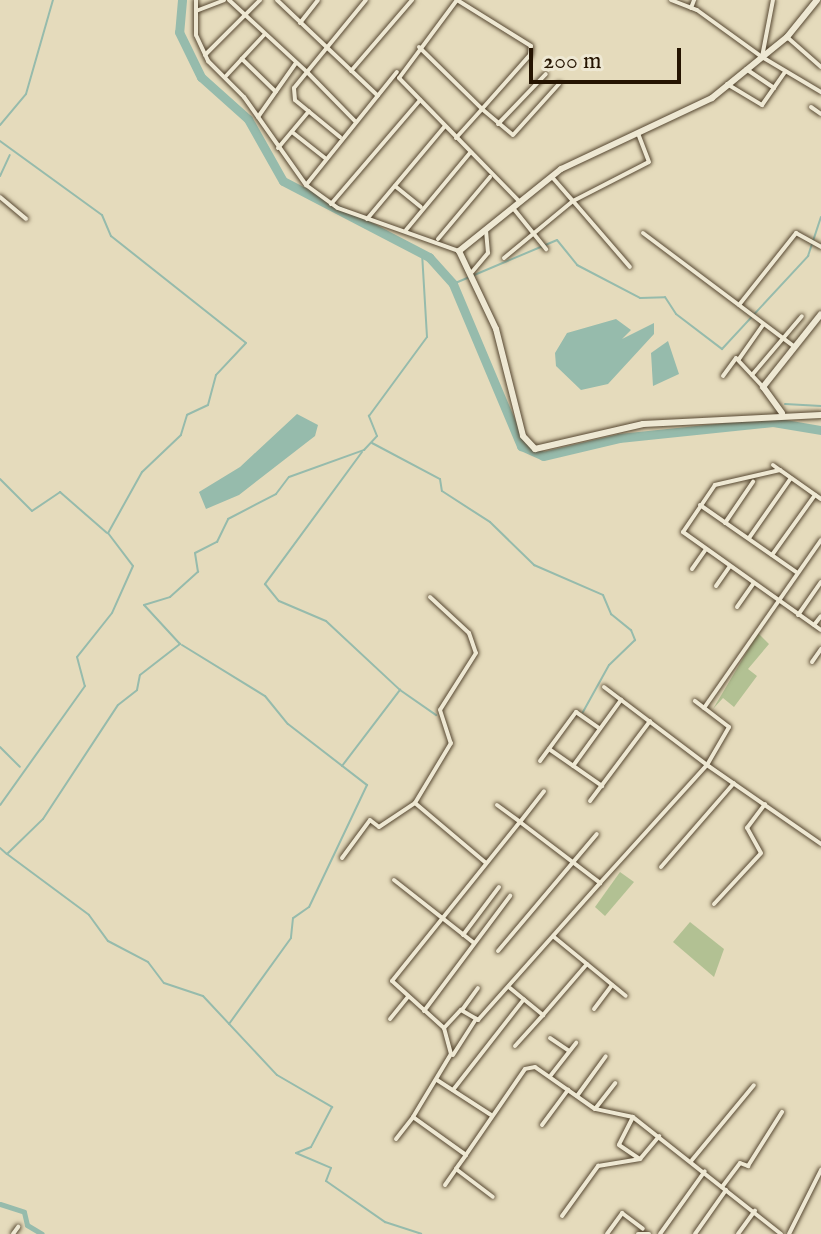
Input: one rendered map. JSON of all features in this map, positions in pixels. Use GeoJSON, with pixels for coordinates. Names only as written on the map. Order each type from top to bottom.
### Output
{"type":"FeatureCollection","features":[{"type":"Feature","properties":{"kind":"street"},"geometry":{"type":"LineString","coordinates":[[196,0],[205,55],[258,117],[306,185],[331,204],[367,219],[438,239],[459,251],[473,274],[502,346],[523,436],[535,449],[643,424],[706,426],[782,413],[821,415]]}},
{"type":"Feature","properties":{"kind":"street"},"geometry":{"type":"LineString","coordinates":[[196,11],[226,0],[307,72],[355,121]]}},
{"type":"Feature","properties":{"kind":"street"},"geometry":{"type":"LineString","coordinates":[[205,55],[260,0]]}},
{"type":"Feature","properties":{"kind":"street"},"geometry":{"type":"LineString","coordinates":[[277,0],[378,96]]}},
{"type":"Feature","properties":{"kind":"street"},"geometry":{"type":"LineString","coordinates":[[300,23],[318,0]]}},
{"type":"Feature","properties":{"kind":"street"},"geometry":{"type":"LineString","coordinates":[[340,137],[293,94],[307,72],[366,0]]}},
{"type":"Feature","properties":{"kind":"street"},"geometry":{"type":"LineString","coordinates":[[351,71],[412,0]]}},
{"type":"Feature","properties":{"kind":"street"},"geometry":{"type":"LineString","coordinates":[[306,185],[340,137],[457,0],[532,48],[456,138]]}},
{"type":"Feature","properties":{"kind":"street"},"geometry":{"type":"LineString","coordinates":[[671,0],[691,8],[785,72],[821,91]]}},
{"type":"Feature","properties":{"kind":"street"},"geometry":{"type":"LineString","coordinates":[[691,8],[694,0]]}},
{"type":"Feature","properties":{"kind":"street"},"geometry":{"type":"LineString","coordinates":[[459,251],[552,177],[637,132],[703,104],[787,37],[817,0]]}},
{"type":"Feature","properties":{"kind":"street"},"geometry":{"type":"LineString","coordinates":[[762,57],[775,1]]}},
{"type":"Feature","properties":{"kind":"street"},"geometry":{"type":"LineString","coordinates":[[226,76],[264,35]]}},
{"type":"Feature","properties":{"kind":"street"},"geometry":{"type":"LineString","coordinates":[[787,37],[821,67]]}},
{"type":"Feature","properties":{"kind":"street"},"geometry":{"type":"LineString","coordinates":[[418,47],[513,135],[559,84]]}},
{"type":"Feature","properties":{"kind":"street"},"geometry":{"type":"LineString","coordinates":[[242,59],[276,92]]}},
{"type":"Feature","properties":{"kind":"street"},"geometry":{"type":"LineString","coordinates":[[258,117],[296,63]]}},
{"type":"Feature","properties":{"kind":"street"},"geometry":{"type":"LineString","coordinates":[[745,68],[774,88]]}},
{"type":"Feature","properties":{"kind":"street"},"geometry":{"type":"LineString","coordinates":[[399,69],[420,100],[490,177],[520,202]]}},
{"type":"Feature","properties":{"kind":"street"},"geometry":{"type":"LineString","coordinates":[[727,84],[760,105],[785,72]]}},
{"type":"Feature","properties":{"kind":"street"},"geometry":{"type":"LineString","coordinates":[[498,124],[546,74]]}},
{"type":"Feature","properties":{"kind":"street"},"geometry":{"type":"LineString","coordinates":[[331,204],[420,100]]}},
{"type":"Feature","properties":{"kind":"street"},"geometry":{"type":"LineString","coordinates":[[811,107],[821,114]]}},
{"type":"Feature","properties":{"kind":"street"},"geometry":{"type":"LineString","coordinates":[[278,148],[309,111]]}},
{"type":"Feature","properties":{"kind":"street"},"geometry":{"type":"LineString","coordinates":[[367,219],[445,126]]}},
{"type":"Feature","properties":{"kind":"street"},"geometry":{"type":"LineString","coordinates":[[292,132],[325,158]]}},
{"type":"Feature","properties":{"kind":"street"},"geometry":{"type":"LineString","coordinates":[[504,258],[573,201],[649,162],[637,132]]}},
{"type":"Feature","properties":{"kind":"street"},"geometry":{"type":"LineString","coordinates":[[406,230],[421,207],[470,153]]}},
{"type":"Feature","properties":{"kind":"street"},"geometry":{"type":"LineString","coordinates":[[438,239],[490,177]]}},
{"type":"Feature","properties":{"kind":"street"},"geometry":{"type":"LineString","coordinates":[[552,177],[630,267]]}},
{"type":"Feature","properties":{"kind":"street"},"geometry":{"type":"LineString","coordinates":[[395,186],[421,207]]}},
{"type":"Feature","properties":{"kind":"street"},"geometry":{"type":"LineString","coordinates":[[0,197],[26,219]]}},
{"type":"Feature","properties":{"kind":"street"},"geometry":{"type":"LineString","coordinates":[[513,208],[546,249]]}},
{"type":"Feature","properties":{"kind":"street"},"geometry":{"type":"LineString","coordinates":[[473,274],[488,253],[486,230]]}},
{"type":"Feature","properties":{"kind":"street"},"geometry":{"type":"LineString","coordinates":[[643,233],[795,347]]}},
{"type":"Feature","properties":{"kind":"street"},"geometry":{"type":"LineString","coordinates":[[739,305],[796,233],[819,246]]}},
{"type":"Feature","properties":{"kind":"street"},"geometry":{"type":"LineString","coordinates":[[763,387],[818,324],[821,314]]}},
{"type":"Feature","properties":{"kind":"street"},"geometry":{"type":"LineString","coordinates":[[752,375],[802,316]]}},
{"type":"Feature","properties":{"kind":"street"},"geometry":{"type":"LineString","coordinates":[[723,376],[738,360],[761,323]]}},
{"type":"Feature","properties":{"kind":"street"},"geometry":{"type":"LineString","coordinates":[[738,360],[782,413]]}},
{"type":"Feature","properties":{"kind":"street"},"geometry":{"type":"LineString","coordinates":[[773,465],[821,499]]}},
{"type":"Feature","properties":{"kind":"street"},"geometry":{"type":"LineString","coordinates":[[780,470],[754,481],[715,485],[683,532],[821,630]]}},
{"type":"Feature","properties":{"kind":"street"},"geometry":{"type":"LineString","coordinates":[[749,538],[791,478]]}},
{"type":"Feature","properties":{"kind":"street"},"geometry":{"type":"LineString","coordinates":[[725,523],[754,481]]}},
{"type":"Feature","properties":{"kind":"street"},"geometry":{"type":"LineString","coordinates":[[772,555],[815,494]]}},
{"type":"Feature","properties":{"kind":"street"},"geometry":{"type":"LineString","coordinates":[[700,505],[797,572]]}},
{"type":"Feature","properties":{"kind":"street"},"geometry":{"type":"LineString","coordinates":[[704,708],[821,540]]}},
{"type":"Feature","properties":{"kind":"street"},"geometry":{"type":"LineString","coordinates":[[692,569],[706,549]]}},
{"type":"Feature","properties":{"kind":"street"},"geometry":{"type":"LineString","coordinates":[[716,586],[730,566]]}},
{"type":"Feature","properties":{"kind":"street"},"geometry":{"type":"LineString","coordinates":[[798,615],[821,582]]}},
{"type":"Feature","properties":{"kind":"street"},"geometry":{"type":"LineString","coordinates":[[737,607],[754,583]]}},
{"type":"Feature","properties":{"kind":"street"},"geometry":{"type":"LineString","coordinates":[[342,858],[370,820],[379,827],[415,803],[451,743],[440,710],[476,653],[469,633],[430,597]]}},
{"type":"Feature","properties":{"kind":"street"},"geometry":{"type":"LineString","coordinates":[[814,625],[821,616]]}},
{"type":"Feature","properties":{"kind":"street"},"geometry":{"type":"LineString","coordinates":[[812,662],[821,649]]}},
{"type":"Feature","properties":{"kind":"street"},"geometry":{"type":"LineString","coordinates":[[604,687],[707,765],[821,844]]}},
{"type":"Feature","properties":{"kind":"street"},"geometry":{"type":"LineString","coordinates":[[573,766],[621,700]]}},
{"type":"Feature","properties":{"kind":"street"},"geometry":{"type":"LineString","coordinates":[[510,988],[707,765],[729,734],[695,701]]}},
{"type":"Feature","properties":{"kind":"street"},"geometry":{"type":"LineString","coordinates":[[540,761],[576,712],[600,729]]}},
{"type":"Feature","properties":{"kind":"street"},"geometry":{"type":"LineString","coordinates":[[590,801],[650,721]]}},
{"type":"Feature","properties":{"kind":"street"},"geometry":{"type":"LineString","coordinates":[[549,749],[602,786]]}},
{"type":"Feature","properties":{"kind":"street"},"geometry":{"type":"LineString","coordinates":[[661,867],[734,783]]}},
{"type":"Feature","properties":{"kind":"street"},"geometry":{"type":"LineString","coordinates":[[451,1057],[444,1028],[408,997],[393,977],[544,791]]}},
{"type":"Feature","properties":{"kind":"street"},"geometry":{"type":"LineString","coordinates":[[415,803],[486,863]]}},
{"type":"Feature","properties":{"kind":"street"},"geometry":{"type":"LineString","coordinates":[[714,904],[761,853],[747,828],[765,804]]}},
{"type":"Feature","properties":{"kind":"street"},"geometry":{"type":"LineString","coordinates":[[497,805],[600,883]]}},
{"type":"Feature","properties":{"kind":"street"},"geometry":{"type":"LineString","coordinates":[[498,951],[597,834]]}},
{"type":"Feature","properties":{"kind":"street"},"geometry":{"type":"LineString","coordinates":[[394,880],[474,944]]}},
{"type":"Feature","properties":{"kind":"street"},"geometry":{"type":"LineString","coordinates":[[463,935],[499,887]]}},
{"type":"Feature","properties":{"kind":"street"},"geometry":{"type":"LineString","coordinates":[[424,1011],[510,896]]}},
{"type":"Feature","properties":{"kind":"street"},"geometry":{"type":"LineString","coordinates":[[554,937],[626,996]]}},
{"type":"Feature","properties":{"kind":"street"},"geometry":{"type":"LineString","coordinates":[[515,1046],[587,964]]}},
{"type":"Feature","properties":{"kind":"street"},"geometry":{"type":"LineString","coordinates":[[594,1009],[612,985]]}},
{"type":"Feature","properties":{"kind":"street"},"geometry":{"type":"LineString","coordinates":[[444,1028],[478,988]]}},
{"type":"Feature","properties":{"kind":"street"},"geometry":{"type":"LineString","coordinates":[[396,1139],[476,1019],[501,988],[510,988],[543,1015]]}},
{"type":"Feature","properties":{"kind":"street"},"geometry":{"type":"LineString","coordinates":[[390,1019],[408,997]]}},
{"type":"Feature","properties":{"kind":"street"},"geometry":{"type":"LineString","coordinates":[[453,1090],[524,999]]}},
{"type":"Feature","properties":{"kind":"street"},"geometry":{"type":"LineString","coordinates":[[462,1010],[476,1019]]}},
{"type":"Feature","properties":{"kind":"street"},"geometry":{"type":"LineString","coordinates":[[550,1038],[569,1051]]}},
{"type":"Feature","properties":{"kind":"street"},"geometry":{"type":"LineString","coordinates":[[551,1075],[576,1043]]}},
{"type":"Feature","properties":{"kind":"street"},"geometry":{"type":"LineString","coordinates":[[577,1096],[606,1056]]}},
{"type":"Feature","properties":{"kind":"street"},"geometry":{"type":"LineString","coordinates":[[445,1185],[527,1067],[551,1075],[595,1109],[633,1117],[692,1160],[779,1233]]}},
{"type":"Feature","properties":{"kind":"street"},"geometry":{"type":"LineString","coordinates":[[437,1080],[491,1115]]}},
{"type":"Feature","properties":{"kind":"street"},"geometry":{"type":"LineString","coordinates":[[595,1109],[615,1083]]}},
{"type":"Feature","properties":{"kind":"street"},"geometry":{"type":"LineString","coordinates":[[692,1160],[754,1085]]}},
{"type":"Feature","properties":{"kind":"street"},"geometry":{"type":"LineString","coordinates":[[542,1125],[568,1090]]}},
{"type":"Feature","properties":{"kind":"street"},"geometry":{"type":"LineString","coordinates":[[695,1234],[740,1163],[748,1166],[782,1112]]}},
{"type":"Feature","properties":{"kind":"street"},"geometry":{"type":"LineString","coordinates":[[413,1117],[466,1155]]}},
{"type":"Feature","properties":{"kind":"street"},"geometry":{"type":"LineString","coordinates":[[633,1117],[618,1141],[640,1159]]}},
{"type":"Feature","properties":{"kind":"street"},"geometry":{"type":"LineString","coordinates":[[562,1216],[598,1166],[640,1159],[659,1136]]}},
{"type":"Feature","properties":{"kind":"street"},"geometry":{"type":"LineString","coordinates":[[456,1169],[493,1197]]}},
{"type":"Feature","properties":{"kind":"street"},"geometry":{"type":"LineString","coordinates":[[789,1234],[821,1170]]}},
{"type":"Feature","properties":{"kind":"street"},"geometry":{"type":"LineString","coordinates":[[660,1234],[705,1171]]}},
{"type":"Feature","properties":{"kind":"street"},"geometry":{"type":"LineString","coordinates":[[738,1234],[755,1211]]}},
{"type":"Feature","properties":{"kind":"street"},"geometry":{"type":"LineString","coordinates":[[607,1234],[622,1213],[649,1234]]}},
{"type":"Feature","properties":{"kind":"street"},"geometry":{"type":"LineString","coordinates":[[13,1234],[18,1227]]}},
{"type":"Feature","properties":{"kind":"street"},"geometry":{"type":"LineString","coordinates":[[638,1234],[643,1229]]}},
{"type":"Feature","properties":{"kind":"shaded area"},"geometry":{"type":"Polygon","coordinates":[[[616,319],[631,330],[622,339],[654,323],[654,334],[608,384],[581,390],[556,366],[555,353],[567,333],[616,319]]]}},
{"type":"Feature","properties":{"kind":"shaded area"},"geometry":{"type":"Polygon","coordinates":[[[668,341],[679,374],[653,386],[651,353],[668,341]]]}},
{"type":"Feature","properties":{"kind":"shaded area"},"geometry":{"type":"Polygon","coordinates":[[[297,414],[318,425],[315,436],[239,495],[206,509],[199,492],[240,467],[297,414]]]}},
{"type":"Feature","properties":{"kind":"shaded area"},"geometry":{"type":"Polygon","coordinates":[[[758,633],[769,644],[748,669],[757,676],[734,707],[723,698],[713,709],[758,633]]]}},
{"type":"Feature","properties":{"kind":"shaded area"},"geometry":{"type":"Polygon","coordinates":[[[620,872],[634,882],[605,916],[595,907],[620,872]]]}},
{"type":"Feature","properties":{"kind":"shaded area"},"geometry":{"type":"Polygon","coordinates":[[[690,922],[724,949],[714,977],[673,942],[690,922]]]}},
{"type":"Feature","properties":{"kind":"waterway"},"geometry":{"type":"LineString","coordinates":[[0,125],[26,94],[53,0]]}},
{"type":"Feature","properties":{"kind":"waterway"},"geometry":{"type":"LineString","coordinates":[[182,0],[179,32],[201,77],[248,119],[283,181],[429,257],[453,284],[521,446],[543,456],[619,438],[773,422],[821,430]]}},
{"type":"Feature","properties":{"kind":"waterway"},"geometry":{"type":"LineString","coordinates":[[0,141],[102,215],[111,236],[246,343],[216,375],[208,405],[187,415],[181,435],[142,472],[108,533],[133,566],[112,613],[77,657],[85,686],[0,805]]}},
{"type":"Feature","properties":{"kind":"waterway"},"geometry":{"type":"LineString","coordinates":[[0,176],[10,155]]}},
{"type":"Feature","properties":{"kind":"waterway"},"geometry":{"type":"LineString","coordinates":[[453,284],[557,240],[577,265],[640,298],[665,297],[676,314],[722,349],[808,256],[821,217]]}},
{"type":"Feature","properties":{"kind":"waterway"},"geometry":{"type":"LineString","coordinates":[[0,848],[7,854],[43,819],[118,705],[137,690],[140,675],[180,644],[144,605],[170,597],[198,572],[195,553],[217,542],[228,519],[276,494],[289,477],[364,450],[377,436],[369,416],[427,337],[422,254]]}},
{"type":"Feature","properties":{"kind":"waterway"},"geometry":{"type":"LineString","coordinates":[[785,404],[821,406]]}},
{"type":"Feature","properties":{"kind":"waterway"},"geometry":{"type":"LineString","coordinates":[[372,443],[440,479],[442,491],[490,522],[534,565],[603,595],[611,614],[631,630],[635,640],[609,665],[583,712]]}},
{"type":"Feature","properties":{"kind":"waterway"},"geometry":{"type":"LineString","coordinates":[[362,452],[265,584],[279,601],[326,621],[400,690]]}},
{"type":"Feature","properties":{"kind":"waterway"},"geometry":{"type":"LineString","coordinates":[[0,479],[32,511],[60,492],[107,533]]}},
{"type":"Feature","properties":{"kind":"waterway"},"geometry":{"type":"LineString","coordinates":[[182,645],[265,696],[288,724],[367,785],[309,907],[293,918],[291,938],[229,1024]]}},
{"type":"Feature","properties":{"kind":"waterway"},"geometry":{"type":"LineString","coordinates":[[342,766],[400,690],[436,715]]}},
{"type":"Feature","properties":{"kind":"waterway"},"geometry":{"type":"LineString","coordinates":[[0,747],[20,767]]}},
{"type":"Feature","properties":{"kind":"waterway"},"geometry":{"type":"LineString","coordinates":[[7,854],[89,915],[108,941],[148,962],[164,983],[203,996],[277,1075],[332,1107],[311,1147],[296,1153],[331,1168],[326,1181],[385,1222],[421,1234]]}},
{"type":"Feature","properties":{"kind":"waterway"},"geometry":{"type":"LineString","coordinates":[[0,1204],[24,1212],[27,1225],[42,1234]]}}]}
